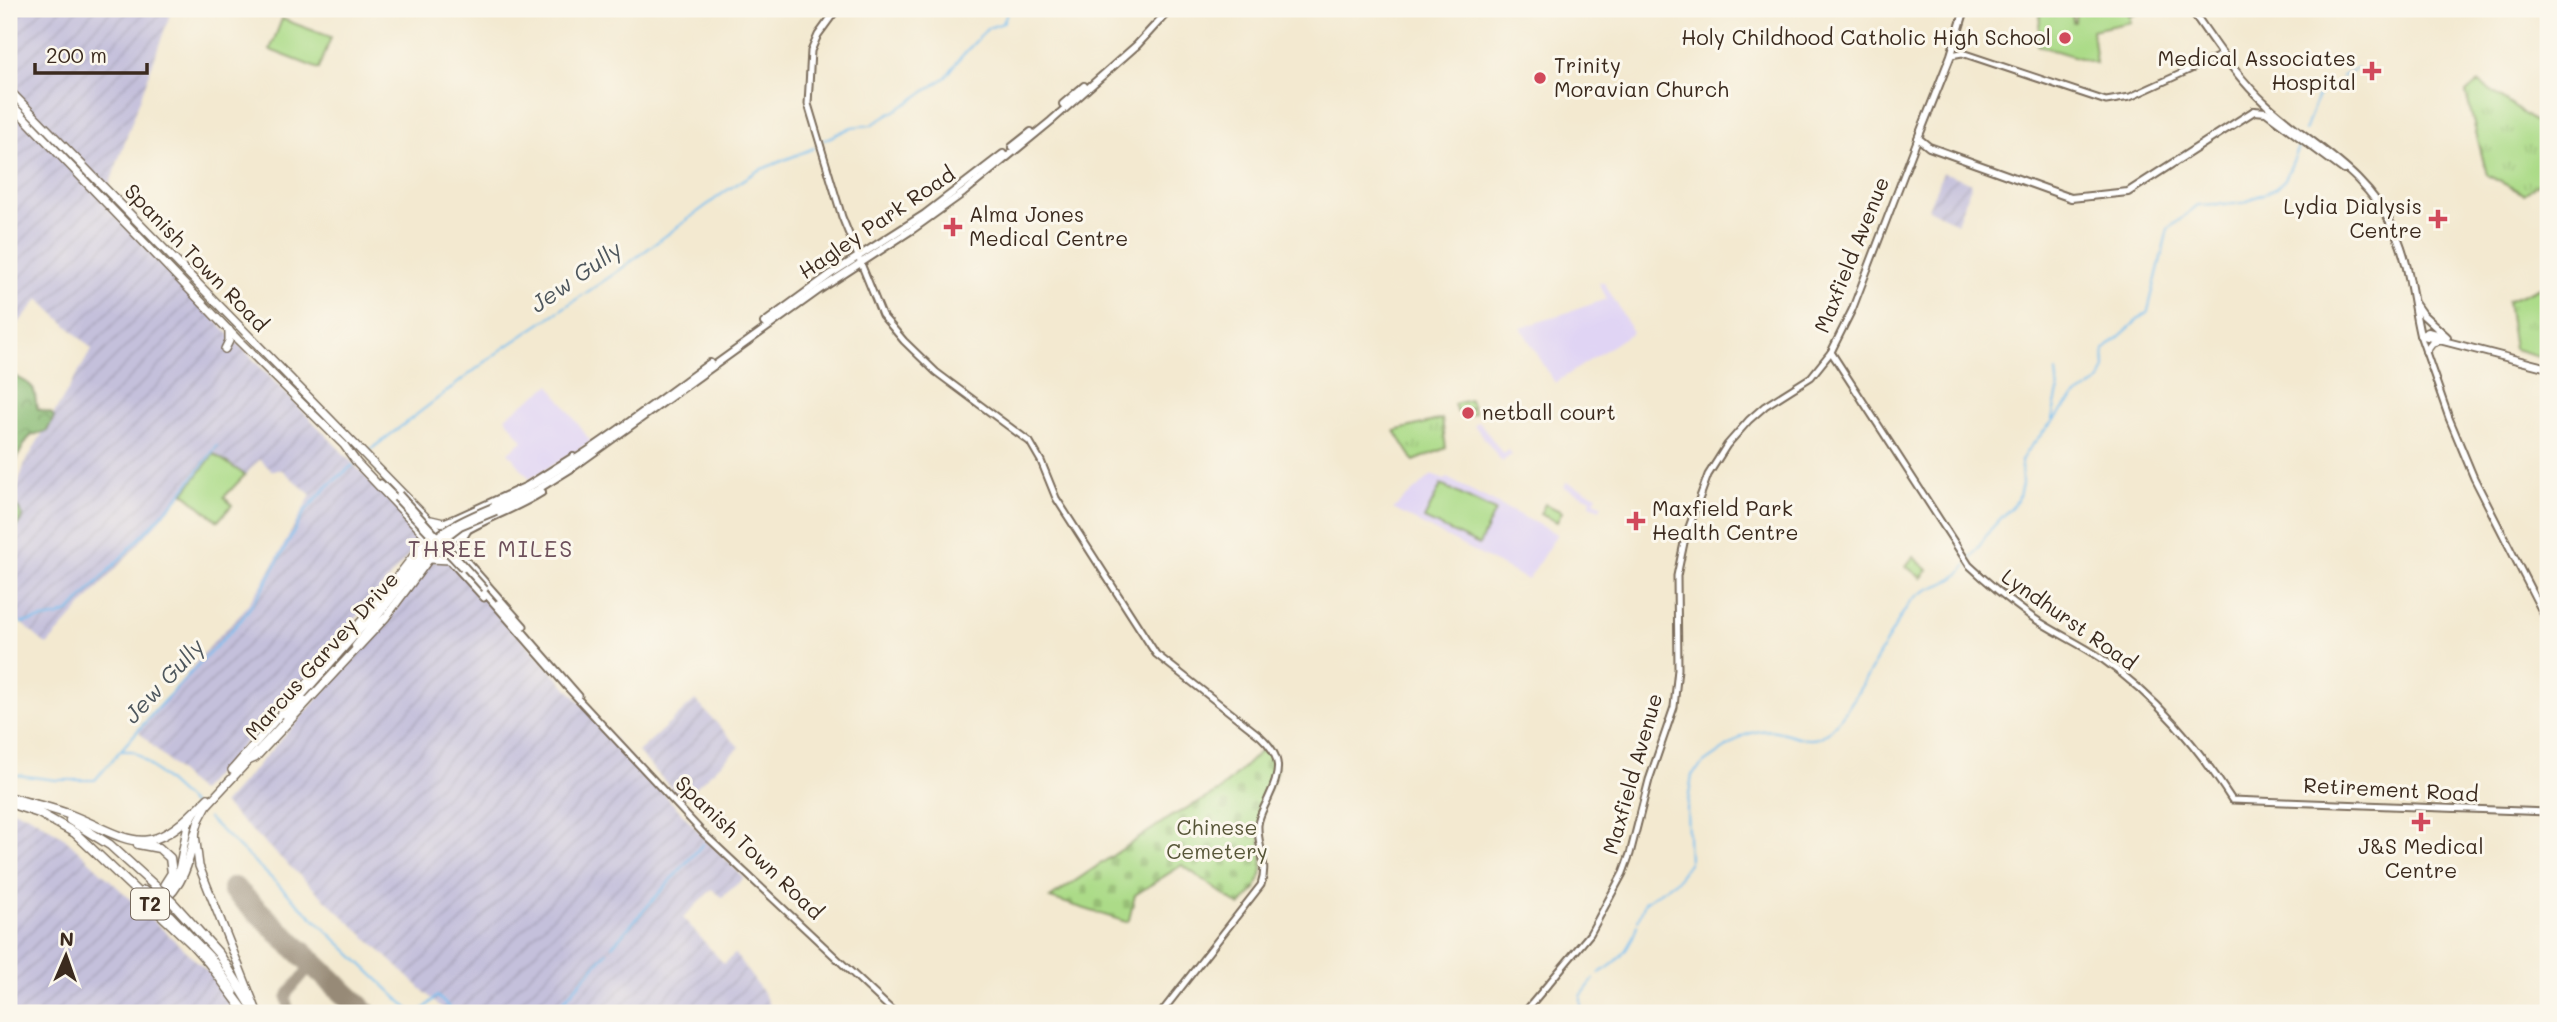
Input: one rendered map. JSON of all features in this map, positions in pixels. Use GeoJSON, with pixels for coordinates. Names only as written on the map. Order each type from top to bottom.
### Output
{"type":"FeatureCollection","features":[{"type":"Feature","properties":{"kind":"highway","name":"Spanish Town Road"},"geometry":{"type":"LineString","coordinates":[[10,96],[40,131],[40,135],[344,445],[356,463],[439,549]]}},
{"type":"Feature","properties":{"kind":"highway","name":"Spanish Town Road"},"geometry":{"type":"LineString","coordinates":[[10,96],[444,534]]}},
{"type":"Feature","properties":{"kind":"highway"},"geometry":{"type":"LineString","coordinates":[[225,349],[229,341],[229,330]]}},
{"type":"Feature","properties":{"kind":"highway"},"geometry":{"type":"LineString","coordinates":[[422,513],[438,523],[454,519]]}},
{"type":"Feature","properties":{"kind":"highway"},"geometry":{"type":"LineString","coordinates":[[416,526],[421,540],[416,551]]}},
{"type":"Feature","properties":{"kind":"highway","name":"Marcus Garvey Drive"},"geometry":{"type":"LineString","coordinates":[[195,835],[207,805],[378,602],[416,551],[428,537],[444,534],[439,549],[386,617],[255,758],[248,757]]}},
{"type":"Feature","properties":{"kind":"highway"},"geometry":{"type":"LineString","coordinates":[[429,559],[450,560]]}},
{"type":"Feature","properties":{"kind":"highway","name":"Marcus Garvey Drive"},"geometry":{"type":"LineString","coordinates":[[155,901],[179,870],[186,831],[196,810],[248,757]]}},
{"type":"Feature","properties":{"kind":"highway","name":"T2"},"geometry":{"type":"LineString","coordinates":[[9,797],[62,817],[95,835],[119,853],[173,903],[219,954],[257,1013]]}},
{"type":"Feature","properties":{"kind":"highway","name":"T2"},"geometry":{"type":"LineString","coordinates":[[9,803],[39,813],[75,833],[191,943],[217,972],[246,1013]]}},
{"type":"Feature","properties":{"kind":"highway"},"geometry":{"type":"LineString","coordinates":[[30,803],[73,816],[121,841],[159,848],[170,858],[172,869],[170,879],[155,901]]}},
{"type":"Feature","properties":{"kind":"highway"},"geometry":{"type":"LineString","coordinates":[[106,832],[131,840],[158,837],[177,828],[196,810]]}},
{"type":"Feature","properties":{"kind":"highway"},"geometry":{"type":"LineString","coordinates":[[39,813],[63,822],[79,833],[155,901],[212,959],[246,1013]]}},
{"type":"Feature","properties":{"kind":"highway"},"geometry":{"type":"LineString","coordinates":[[155,901],[173,892],[184,875],[195,835]]}},
{"type":"Feature","properties":{"kind":"highway"},"geometry":{"type":"LineString","coordinates":[[195,835],[199,866],[257,1013]]}},
{"type":"Feature","properties":{"kind":"main road"},"geometry":{"type":"LineString","coordinates":[[837,9],[818,35],[811,51],[808,104],[842,218],[876,305],[904,341],[936,372],[1022,434],[1034,447],[1053,493],[1156,654],[1260,736],[1278,758],[1275,784],[1258,824],[1265,865],[1261,885],[1161,1013]]}},
{"type":"Feature","properties":{"kind":"main road","name":"Hagley Park Road"},"geometry":{"type":"LineString","coordinates":[[444,534],[531,488],[823,280],[924,221],[979,180],[1137,45],[1168,9]]}},
{"type":"Feature","properties":{"kind":"main road","name":"Maxfield Avenue"},"geometry":{"type":"LineString","coordinates":[[1524,1013],[1590,934],[1623,873],[1630,854],[1649,780],[1674,707],[1678,669],[1677,576],[1685,538],[1709,475],[1727,445],[1749,420],[1765,406],[1811,377],[1831,352],[1852,310],[1951,55],[1965,9]]}},
{"type":"Feature","properties":{"kind":"main road"},"geometry":{"type":"LineString","coordinates":[[2191,9],[2222,55],[2251,89],[2287,122],[2342,162],[2366,188],[2394,231],[2404,256],[2420,335],[2474,478],[2548,624]]}},
{"type":"Feature","properties":{"kind":"main road"},"geometry":{"type":"LineString","coordinates":[[1951,55],[1962,53],[2106,101],[2130,97],[2222,55]]}},
{"type":"Feature","properties":{"kind":"main road"},"geometry":{"type":"LineString","coordinates":[[2251,89],[2256,103],[2254,111]]}},
{"type":"Feature","properties":{"kind":"main road"},"geometry":{"type":"LineString","coordinates":[[1917,138],[1928,147],[2071,198],[2128,192],[2254,111],[2266,112],[2366,188]]}},
{"type":"Feature","properties":{"kind":"main road","name":"Hagley Park Road"},"geometry":{"type":"LineString","coordinates":[[444,534],[454,519],[536,491],[860,260]]}},
{"type":"Feature","properties":{"kind":"main road"},"geometry":{"type":"LineString","coordinates":[[2414,302],[2444,339]]}},
{"type":"Feature","properties":{"kind":"main road"},"geometry":{"type":"LineString","coordinates":[[2420,335],[2428,332],[2461,346],[2548,368]]}},
{"type":"Feature","properties":{"kind":"main road"},"geometry":{"type":"LineString","coordinates":[[2426,351],[2432,343],[2444,339]]}},
{"type":"Feature","properties":{"kind":"main road","name":"Lyndhurst Road"},"geometry":{"type":"LineString","coordinates":[[1831,352],[1967,563],[1995,590],[2033,618],[2100,658],[2155,701],[2203,757],[2232,800]]}},
{"type":"Feature","properties":{"kind":"main road","name":"Hagley Park Road"},"geometry":{"type":"LineString","coordinates":[[444,534],[469,528],[540,494],[583,464],[607,442]]}},
{"type":"Feature","properties":{"kind":"main road","name":"Spanish Town Road"},"geometry":{"type":"LineString","coordinates":[[344,445],[398,496]]}},
{"type":"Feature","properties":{"kind":"main road","name":"Spanish Town Road"},"geometry":{"type":"LineString","coordinates":[[358,450],[528,635],[583,702]]}},
{"type":"Feature","properties":{"kind":"main road"},"geometry":{"type":"LineString","coordinates":[[463,559],[461,541],[469,528],[483,519],[492,507]]}},
{"type":"Feature","properties":{"kind":"main road","name":"Spanish Town Road"},"geometry":{"type":"LineString","coordinates":[[444,534],[463,559],[512,611],[528,635]]}},
{"type":"Feature","properties":{"kind":"main road","name":"Marcus Garvey Drive"},"geometry":{"type":"LineString","coordinates":[[248,757],[345,658],[444,534]]}},
{"type":"Feature","properties":{"kind":"main road","name":"Spanish Town Road"},"geometry":{"type":"LineString","coordinates":[[439,549],[704,834],[895,1013]]}},
{"type":"Feature","properties":{"kind":"main road","name":"Spanish Town Road"},"geometry":{"type":"LineString","coordinates":[[484,590],[519,632]]}},
{"type":"Feature","properties":{"kind":"main road","name":"Retirement Road"},"geometry":{"type":"LineString","coordinates":[[2232,800],[2548,812]]}},
{"type":"Feature","properties":{"kind":"shaded area"},"geometry":{"type":"Polygon","coordinates":[[[9,9],[172,9],[103,203],[418,531],[411,552],[309,674],[199,792],[139,732],[214,641],[240,615],[263,583],[311,495],[282,470],[271,470],[260,459],[245,475],[214,454],[184,493],[47,645],[9,613],[9,512],[25,463],[92,349],[39,299],[9,334],[9,9]]]}},
{"type":"Feature","properties":{"kind":"shaded area"},"geometry":{"type":"Polygon","coordinates":[[[1943,172],[1972,183],[1957,223],[1928,209],[1943,172]]]}},
{"type":"Feature","properties":{"kind":"shaded area"},"geometry":{"type":"Polygon","coordinates":[[[1604,282],[1633,332],[1555,383],[1521,328],[1607,299],[1599,283],[1604,282]]]}},
{"type":"Feature","properties":{"kind":"shaded area"},"geometry":{"type":"Polygon","coordinates":[[[550,385],[591,442],[530,479],[508,452],[523,441],[505,417],[550,385]]]}},
{"type":"Feature","properties":{"kind":"shaded area"},"geometry":{"type":"Polygon","coordinates":[[[1479,421],[1503,454],[1508,450],[1511,455],[1502,462],[1474,425],[1479,421]]]}},
{"type":"Feature","properties":{"kind":"shaded area"},"geometry":{"type":"Polygon","coordinates":[[[1432,475],[1445,480],[1447,478],[1557,534],[1528,580],[1393,509],[1432,475]]]}},
{"type":"Feature","properties":{"kind":"shaded area"},"geometry":{"type":"Polygon","coordinates":[[[1566,482],[1597,495],[1594,501],[1602,504],[1600,509],[1589,505],[1591,499],[1564,487],[1566,482]]]}},
{"type":"Feature","properties":{"kind":"shaded area"},"geometry":{"type":"Polygon","coordinates":[[[450,560],[744,878],[722,897],[712,889],[683,918],[724,964],[735,954],[764,994],[773,1013],[447,1013],[223,804],[389,619],[430,561],[450,560]]]}},
{"type":"Feature","properties":{"kind":"shaded area"},"geometry":{"type":"Polygon","coordinates":[[[695,700],[739,747],[682,800],[638,752],[695,700]]]}},
{"type":"Feature","properties":{"kind":"shaded area"},"geometry":{"type":"Polygon","coordinates":[[[9,809],[29,815],[65,838],[222,985],[239,1013],[9,1013],[9,809]]]}},
{"type":"Feature","properties":{"kind":"green space","name":"Holy Childhood Catholic High School"},"geometry":{"type":"Polygon","coordinates":[[[2041,9],[2071,9],[2073,22],[2076,9],[2127,9],[2129,15],[2133,14],[2131,9],[2135,9],[2136,14],[2129,16],[2131,22],[2092,30],[2096,63],[2037,45],[2041,9]]]}},
{"type":"Feature","properties":{"kind":"green space"},"geometry":{"type":"Polygon","coordinates":[[[282,19],[331,37],[319,69],[270,50],[282,19]]]}},
{"type":"Feature","properties":{"kind":"green space"},"geometry":{"type":"Polygon","coordinates":[[[2479,82],[2543,128],[2548,142],[2548,177],[2524,194],[2487,175],[2466,93],[2479,82]]]}},
{"type":"Feature","properties":{"kind":"green space"},"geometry":{"type":"Polygon","coordinates":[[[2548,284],[2548,359],[2514,349],[2507,301],[2548,284]]]}},
{"type":"Feature","properties":{"kind":"green space"},"geometry":{"type":"Polygon","coordinates":[[[9,370],[32,387],[38,409],[51,413],[54,417],[47,431],[27,440],[9,473],[9,370]]]}},
{"type":"Feature","properties":{"kind":"green space"},"geometry":{"type":"Polygon","coordinates":[[[1470,400],[1475,413],[1463,418],[1461,413],[1472,408],[1457,412],[1454,404],[1470,400]]]}},
{"type":"Feature","properties":{"kind":"green space"},"geometry":{"type":"Polygon","coordinates":[[[1442,419],[1446,448],[1414,461],[1395,431],[1442,419]]]}},
{"type":"Feature","properties":{"kind":"green space"},"geometry":{"type":"Polygon","coordinates":[[[214,454],[245,475],[224,497],[232,505],[218,521],[184,493],[214,454]]]}},
{"type":"Feature","properties":{"kind":"green space"},"geometry":{"type":"Polygon","coordinates":[[[1441,485],[1495,511],[1479,545],[1424,519],[1441,485]]]}},
{"type":"Feature","properties":{"kind":"green space"},"geometry":{"type":"Polygon","coordinates":[[[1545,504],[1562,512],[1557,522],[1540,514],[1545,504]]]}},
{"type":"Feature","properties":{"kind":"green space"},"geometry":{"type":"Polygon","coordinates":[[[9,506],[18,508],[23,516],[11,538],[9,537],[9,506]]]}},
{"type":"Feature","properties":{"kind":"green space"},"geometry":{"type":"Polygon","coordinates":[[[1913,557],[1928,570],[1921,578],[1906,566],[1913,557]]]}},
{"type":"Feature","properties":{"kind":"green space","name":"Chinese Cemetery"},"geometry":{"type":"Polygon","coordinates":[[[1267,745],[1274,755],[1276,773],[1260,815],[1262,869],[1255,888],[1240,906],[1182,865],[1135,895],[1129,920],[1126,922],[1050,898],[1170,817],[1218,792],[1267,745]]]}},
{"type":"Feature","properties":{"kind":"waterway"},"geometry":{"type":"LineString","coordinates":[[824,140],[852,127],[871,125],[946,77],[988,28],[1003,23],[1009,9]]}},
{"type":"Feature","properties":{"kind":"waterway"},"geometry":{"type":"LineString","coordinates":[[2342,77],[2357,68]]}},
{"type":"Feature","properties":{"kind":"waterway"},"geometry":{"type":"LineString","coordinates":[[2305,131],[2317,98],[2330,85]]}},
{"type":"Feature","properties":{"kind":"waterway"},"geometry":{"type":"LineString","coordinates":[[1970,560],[1990,530],[2018,500],[2022,484],[2021,461],[2026,452],[2072,399],[2100,381],[2105,368],[2104,350],[2148,311],[2168,229],[2198,205],[2243,203],[2276,188],[2285,179],[2301,143]]}},
{"type":"Feature","properties":{"kind":"waterway","name":"Jew Gully"},"geometry":{"type":"LineString","coordinates":[[369,451],[501,350],[614,274],[726,191],[757,171],[814,148]]}},
{"type":"Feature","properties":{"kind":"waterway"},"geometry":{"type":"LineString","coordinates":[[2052,419],[2058,391],[2056,372]]}},
{"type":"Feature","properties":{"kind":"waterway"},"geometry":{"type":"LineString","coordinates":[[21,623],[59,616],[70,611],[177,499],[217,446]]}},
{"type":"Feature","properties":{"kind":"waterway","name":"Jew Gully"},"geometry":{"type":"LineString","coordinates":[[9,774],[56,780],[95,780],[160,705],[242,619],[262,590],[305,511],[329,485],[353,465]]}},
{"type":"Feature","properties":{"kind":"waterway"},"geometry":{"type":"LineString","coordinates":[[1638,920],[1645,902],[1677,880],[1689,863],[1687,808],[1692,775],[1705,762],[1748,734],[1771,731],[1813,739],[1829,731],[1842,717],[1912,600],[1954,578],[1967,565]]}},
{"type":"Feature","properties":{"kind":"waterway"},"geometry":{"type":"LineString","coordinates":[[120,751],[132,751],[140,756],[193,805]]}},
{"type":"Feature","properties":{"kind":"waterway"},"geometry":{"type":"LineString","coordinates":[[208,818],[412,1012],[423,1010],[437,996],[455,1013]]}},
{"type":"Feature","properties":{"kind":"waterway"},"geometry":{"type":"LineString","coordinates":[[612,946],[703,844]]}},
{"type":"Feature","properties":{"kind":"waterway"},"geometry":{"type":"LineString","coordinates":[[1599,973],[1623,954],[1637,925]]}},
{"type":"Feature","properties":{"kind":"waterway"},"geometry":{"type":"LineString","coordinates":[[553,1013],[607,952]]}},
{"type":"Feature","properties":{"kind":"waterway"},"geometry":{"type":"LineString","coordinates":[[1581,1013],[1581,996],[1594,979]]}},
{"type":"Feature","properties":{"kind":"taxiway"},"geometry":{"type":"LineString","coordinates":[[290,1013],[286,998],[288,993],[313,964]]}},
{"type":"Feature","properties":{"kind":"runway"},"geometry":{"type":"LineString","coordinates":[[234,889],[365,1013]]}},
{"type":"Feature","properties":{"kind":"place","name":"Holy Childhood Catholic High School"},"geometry":{"type":"Point","coordinates":[2065,38]}},
{"type":"Feature","properties":{"kind":"place","name":"Medical Associates Hospital"},"geometry":{"type":"Point","coordinates":[2372,71]}},
{"type":"Feature","properties":{"kind":"place","name":"Trinity Moravian Church"},"geometry":{"type":"Point","coordinates":[1540,78]}},
{"type":"Feature","properties":{"kind":"place","name":"Lydia Dialysis Centre"},"geometry":{"type":"Point","coordinates":[2438,219]}},
{"type":"Feature","properties":{"kind":"place","name":"Alma Jones Medical Centre"},"geometry":{"type":"Point","coordinates":[953,227]}},
{"type":"Feature","properties":{"kind":"place","name":"netball court"},"geometry":{"type":"Point","coordinates":[1468,413]}},
{"type":"Feature","properties":{"kind":"place","name":"Maxfield Park Health Centre"},"geometry":{"type":"Point","coordinates":[1636,521]}},
{"type":"Feature","properties":{"kind":"place","name":"J&S Medical Centre"},"geometry":{"type":"Point","coordinates":[2421,822]}},
{"type":"Feature","properties":{"kind":"district","name":"THREE MILES"},"geometry":{"type":"Point","coordinates":[491,549]}}]}
